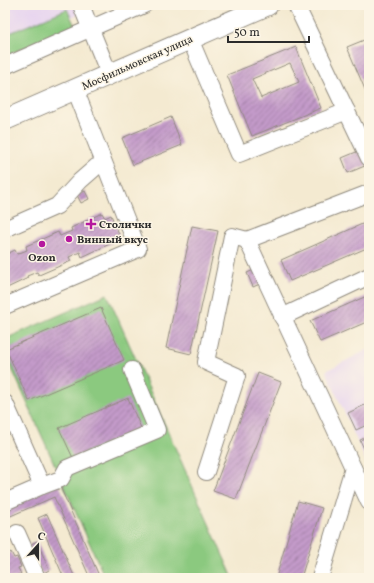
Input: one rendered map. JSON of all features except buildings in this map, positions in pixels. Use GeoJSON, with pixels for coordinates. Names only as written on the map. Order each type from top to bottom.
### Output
{"type":"FeatureCollection","features":[{"type":"Feature","properties":{"kind":"main road","name":"Мосфильмовская улица"},"geometry":{"type":"LineString","coordinates":[[5,108],[237,5]]}},
{"type":"Feature","properties":{"kind":"main road","name":"Мосфильмовская улица"},"geometry":{"type":"LineString","coordinates":[[5,120],[268,5]]}},
{"type":"Feature","properties":{"kind":"street"},"geometry":{"type":"LineString","coordinates":[[81,5],[105,64]]}},
{"type":"Feature","properties":{"kind":"street"},"geometry":{"type":"LineString","coordinates":[[5,66],[144,5]]}},
{"type":"Feature","properties":{"kind":"street"},"geometry":{"type":"LineString","coordinates":[[296,5],[369,158]]}},
{"type":"Feature","properties":{"kind":"street"},"geometry":{"type":"LineString","coordinates":[[190,39],[239,154],[347,111]]}},
{"type":"Feature","properties":{"kind":"street"},"geometry":{"type":"LineString","coordinates":[[5,306],[138,249],[75,89]]}},
{"type":"Feature","properties":{"kind":"street"},"geometry":{"type":"LineString","coordinates":[[5,229],[57,206],[80,181],[96,167],[104,164]]}},
{"type":"Feature","properties":{"kind":"street"},"geometry":{"type":"LineString","coordinates":[[206,472],[238,376],[206,362],[232,236],[246,240],[369,193]]}},
{"type":"Feature","properties":{"kind":"street"},"geometry":{"type":"LineString","coordinates":[[246,240],[369,502]]}},
{"type":"Feature","properties":{"kind":"street"},"geometry":{"type":"LineString","coordinates":[[282,317],[369,276]]}},
{"type":"Feature","properties":{"kind":"street"},"geometry":{"type":"LineString","coordinates":[[5,502],[61,478],[67,468],[157,430],[132,370]]}},
{"type":"Feature","properties":{"kind":"street"},"geometry":{"type":"LineString","coordinates":[[5,403],[42,486]]}},
{"type":"Feature","properties":{"kind":"street"},"geometry":{"type":"LineString","coordinates":[[320,578],[353,468]]}},
{"type":"Feature","properties":{"kind":"street"},"geometry":{"type":"LineString","coordinates":[[17,533],[43,576]]}},
{"type":"Feature","properties":{"kind":"shaded area"},"geometry":{"type":"Polygon","coordinates":[[[5,5],[100,5],[5,45],[5,5]]]}},
{"type":"Feature","properties":{"kind":"shaded area"},"geometry":{"type":"Polygon","coordinates":[[[369,349],[369,468],[326,371],[369,349]]]}},
{"type":"Feature","properties":{"kind":"green space"},"geometry":{"type":"Polygon","coordinates":[[[67,9],[75,26],[5,56],[5,35],[67,9]]]}},
{"type":"Feature","properties":{"kind":"green space"},"geometry":{"type":"Polygon","coordinates":[[[107,294],[233,578],[105,578],[5,353],[5,339],[107,294]]]}},
{"type":"Feature","properties":{"kind":"place","name":"Столички"},"geometry":{"type":"Point","coordinates":[91,224]}},
{"type":"Feature","properties":{"kind":"place","name":"Винный вкус"},"geometry":{"type":"Point","coordinates":[69,239]}},
{"type":"Feature","properties":{"kind":"place","name":"Ozon"},"geometry":{"type":"Point","coordinates":[42,244]}}]}
